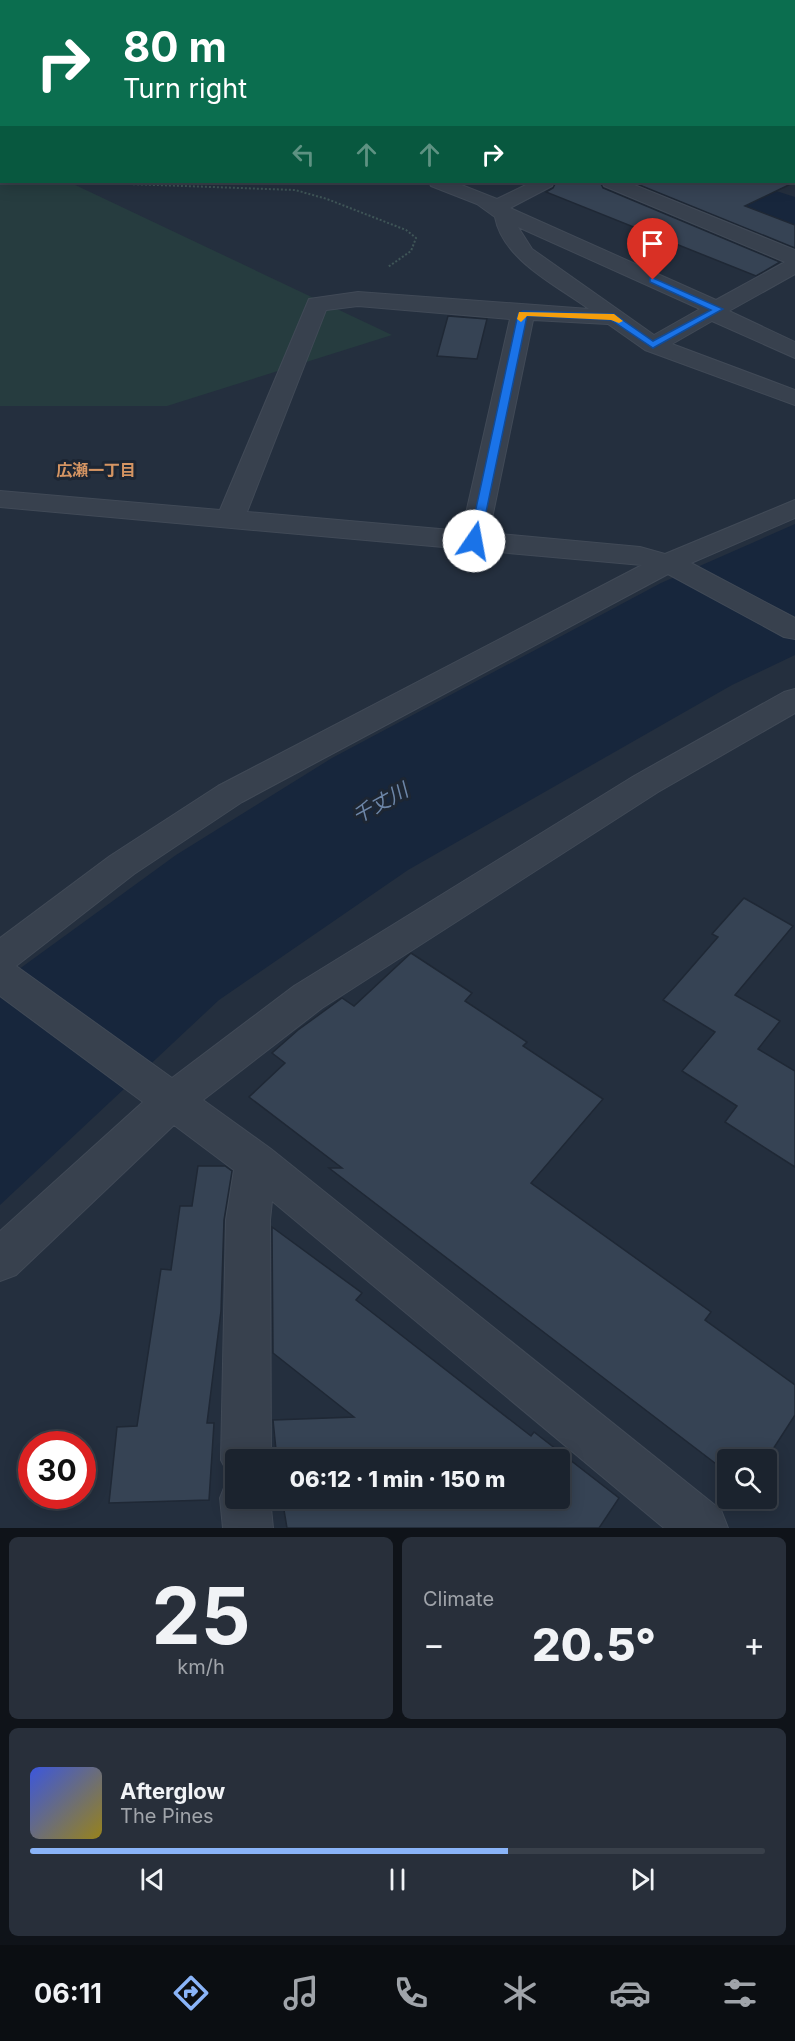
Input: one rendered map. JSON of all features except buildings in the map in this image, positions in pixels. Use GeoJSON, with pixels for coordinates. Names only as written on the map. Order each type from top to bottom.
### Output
{"type":"FeatureCollection","features":[{"type":"Feature","properties":{"kind":"street"},"geometry":{"type":"LineString","coordinates":[[441,183],[484,200],[499,211],[715,311],[795,351]]}},
{"type":"Feature","properties":{"kind":"street"},"geometry":{"type":"LineString","coordinates":[[499,211],[542,183]]}},
{"type":"Feature","properties":{"kind":"street"},"geometry":{"type":"LineString","coordinates":[[613,183],[795,258]]}},
{"type":"Feature","properties":{"kind":"street"},"geometry":{"type":"LineString","coordinates":[[499,211],[508,230],[525,253],[653,345],[795,398]]}},
{"type":"Feature","properties":{"kind":"street"},"geometry":{"type":"LineString","coordinates":[[653,345],[795,265]]}},
{"type":"Feature","properties":{"kind":"street"},"geometry":{"type":"LineString","coordinates":[[230,520],[317,304],[358,299],[523,314],[614,317]]}},
{"type":"Feature","properties":{"kind":"street"},"geometry":{"type":"LineString","coordinates":[[474,541],[523,314]]}},
{"type":"Feature","properties":{"kind":"street"},"geometry":{"type":"LineString","coordinates":[[0,499],[640,555],[675,567],[795,630]]}},
{"type":"Feature","properties":{"kind":"street"},"geometry":{"type":"LineString","coordinates":[[703,1528],[256,1162],[160,1092],[2,970],[122,865],[230,794],[795,508]]}},
{"type":"Feature","properties":{"kind":"street"},"geometry":{"type":"LineString","coordinates":[[0,1260],[160,1092],[646,784],[795,699]]}},
{"type":"Feature","properties":{"kind":"street"},"geometry":{"type":"LineString","coordinates":[[246,1449],[248,1220],[256,1162]]}},
{"type":"Feature","properties":{"kind":"street"},"geometry":{"type":"LineString","coordinates":[[246,1509],[248,1528]]}},
{"type":"Feature","properties":{"kind":"path"},"geometry":{"type":"LineString","coordinates":[[101,183],[295,190],[327,199],[406,230],[416,238],[411,250],[370,280],[358,299]]}},
{"type":"Feature","properties":{"kind":"green space"},"geometry":{"type":"Polygon","coordinates":[[[0,183],[71,183],[392,335],[167,406],[0,406],[0,183]]]}},
{"type":"Feature","properties":{"kind":"water","name":"千丈川"},"geometry":{"type":"Polygon","coordinates":[[[795,524],[795,655],[732,685],[408,870],[219,1000],[0,1205],[0,983],[176,855],[332,758],[661,583],[795,524]]]}},
{"type":"Feature","properties":{"kind":"waterway"},"geometry":{"type":"LineString","coordinates":[[699,183],[795,215]]}},
{"type":"Feature","properties":{"kind":"slow traffic"},"geometry":{"type":"LineString","coordinates":[[521,319],[523,314],[614,317],[619,321]]}},
{"type":"Feature","properties":{"kind":"district","name":"広瀬一丁目"},"geometry":{"type":"Point","coordinates":[96,470]}},
{"type":"Feature","properties":{"kind":"route"},"geometry":{"type":"LineString","coordinates":[[474,541],[523,314],[614,317],[653,345],[718,309],[653,280]]}}]}
